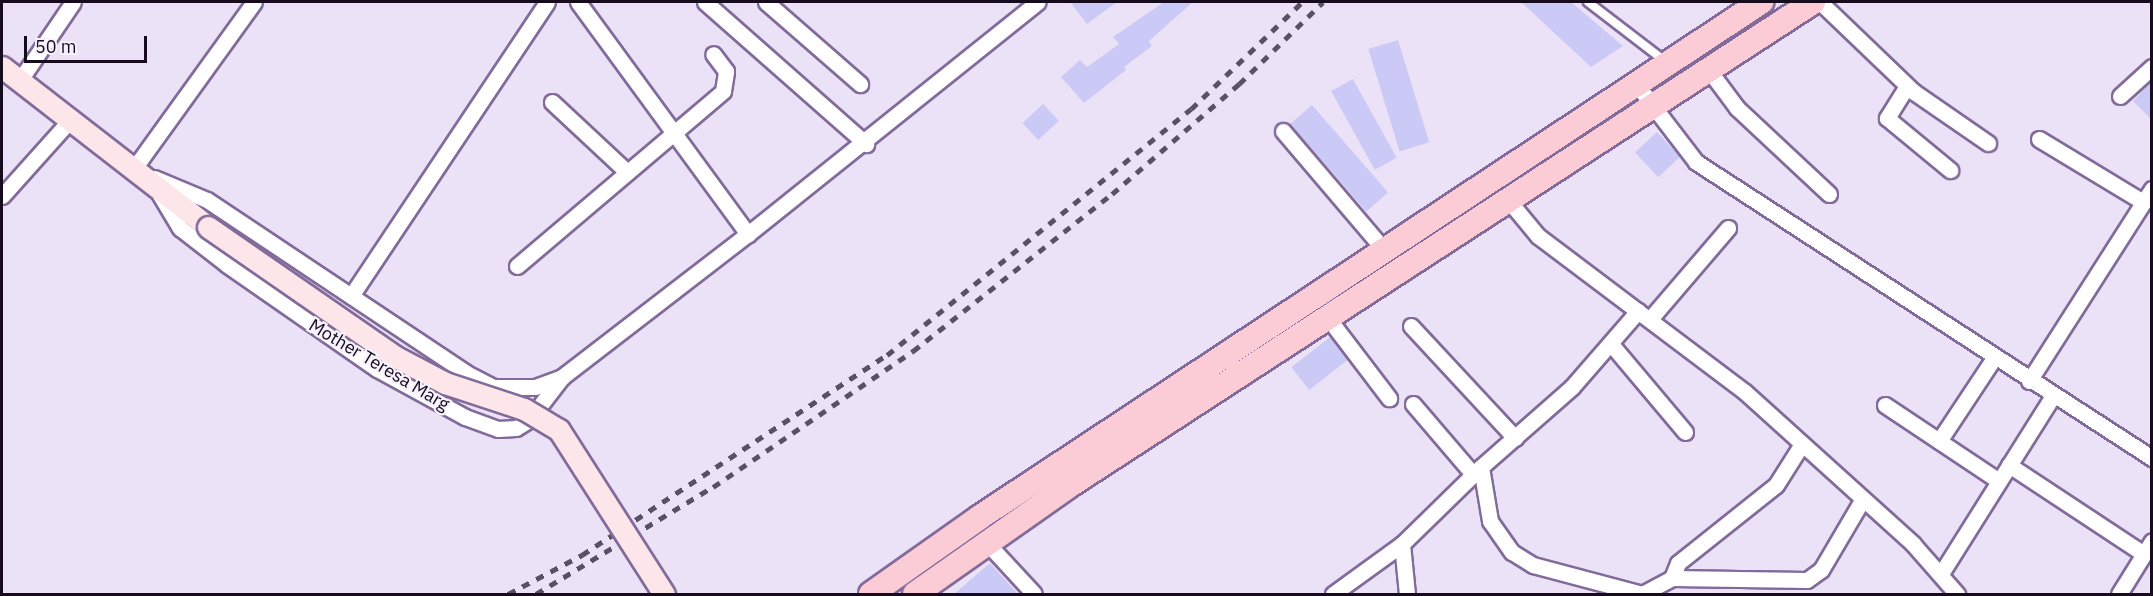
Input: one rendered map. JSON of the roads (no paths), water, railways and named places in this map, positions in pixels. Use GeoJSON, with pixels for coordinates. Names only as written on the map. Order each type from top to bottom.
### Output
{"type":"FeatureCollection","features":[{"type":"Feature","properties":{"kind":"main road"},"geometry":{"type":"LineString","coordinates":[[871,594],[980,517],[1386,252],[1761,2]]}},
{"type":"Feature","properties":{"kind":"main road"},"geometry":{"type":"LineString","coordinates":[[915,594],[987,543],[1328,318],[1711,73],[1814,2]]}},
{"type":"Feature","properties":{"kind":"street"},"geometry":{"type":"LineString","coordinates":[[20,80],[73,2]]}},
{"type":"Feature","properties":{"kind":"street"},"geometry":{"type":"LineString","coordinates":[[142,171],[254,2]]}},
{"type":"Feature","properties":{"kind":"street"},"geometry":{"type":"LineString","coordinates":[[351,296],[547,2]]}},
{"type":"Feature","properties":{"kind":"street"},"geometry":{"type":"LineString","coordinates":[[578,2],[748,234]]}},
{"type":"Feature","properties":{"kind":"street"},"geometry":{"type":"LineString","coordinates":[[705,2],[866,144]]}},
{"type":"Feature","properties":{"kind":"street"},"geometry":{"type":"LineString","coordinates":[[766,2],[860,84]]}},
{"type":"Feature","properties":{"kind":"street"},"geometry":{"type":"LineString","coordinates":[[562,377],[866,144],[1038,2]]}},
{"type":"Feature","properties":{"kind":"street"},"geometry":{"type":"LineString","coordinates":[[1820,2],[1907,86],[1988,143]]}},
{"type":"Feature","properties":{"kind":"street"},"geometry":{"type":"LineString","coordinates":[[517,266],[723,91],[726,71],[713,54]]}},
{"type":"Feature","properties":{"kind":"street","name":"Mother Teresa Marg"},"geometry":{"type":"LineString","coordinates":[[2,67],[142,171],[208,227],[394,356],[445,383],[533,413],[559,430],[663,594]]}},
{"type":"Feature","properties":{"kind":"street"},"geometry":{"type":"LineString","coordinates":[[2120,96],[2151,67]]}},
{"type":"Feature","properties":{"kind":"street"},"geometry":{"type":"LineString","coordinates":[[1711,73],[1737,108],[1828,194]]}},
{"type":"Feature","properties":{"kind":"street"},"geometry":{"type":"LineString","coordinates":[[1637,85],[1653,110],[1696,162],[2029,381],[2151,456]]}},
{"type":"Feature","properties":{"kind":"street"},"geometry":{"type":"LineString","coordinates":[[1907,86],[1887,118],[1950,170]]}},
{"type":"Feature","properties":{"kind":"street"},"geometry":{"type":"LineString","coordinates":[[552,102],[627,172]]}},
{"type":"Feature","properties":{"kind":"street"},"geometry":{"type":"LineString","coordinates":[[2,196],[72,118]]}},
{"type":"Feature","properties":{"kind":"street"},"geometry":{"type":"LineString","coordinates":[[1282,131],[1386,252]]}},
{"type":"Feature","properties":{"kind":"street"},"geometry":{"type":"LineString","coordinates":[[2029,381],[2147,195],[2039,139]]}},
{"type":"Feature","properties":{"kind":"street","name":"Mother Teresa Marg"},"geometry":{"type":"LineString","coordinates":[[142,171],[207,200],[351,296],[494,387],[535,387],[562,377]]}},
{"type":"Feature","properties":{"kind":"street","name":"Mother Teresa Marg"},"geometry":{"type":"LineString","coordinates":[[142,171],[180,228],[226,264],[377,369],[465,417],[498,429],[516,428],[529,420],[562,377]]}},
{"type":"Feature","properties":{"kind":"street"},"geometry":{"type":"LineString","coordinates":[[1509,201],[1538,236],[1745,392],[1800,447],[1942,572],[1957,594]]}},
{"type":"Feature","properties":{"kind":"street"},"geometry":{"type":"LineString","coordinates":[[1333,594],[1402,544],[1476,469],[1515,438],[1644,315],[1728,228]]}},
{"type":"Feature","properties":{"kind":"street"},"geometry":{"type":"LineString","coordinates":[[1328,318],[1389,398]]}},
{"type":"Feature","properties":{"kind":"street"},"geometry":{"type":"LineString","coordinates":[[1411,326],[1515,438]]}},
{"type":"Feature","properties":{"kind":"street"},"geometry":{"type":"LineString","coordinates":[[1611,344],[1685,432]]}},
{"type":"Feature","properties":{"kind":"street"},"geometry":{"type":"LineString","coordinates":[[1939,441],[1994,358]]}},
{"type":"Feature","properties":{"kind":"street"},"geometry":{"type":"LineString","coordinates":[[1942,572],[2053,396]]}},
{"type":"Feature","properties":{"kind":"street"},"geometry":{"type":"LineString","coordinates":[[1413,404],[1476,469],[1490,521],[1512,552],[1533,565],[1642,594],[1672,578],[1807,580],[1821,570],[1861,502]]}},
{"type":"Feature","properties":{"kind":"street"},"geometry":{"type":"LineString","coordinates":[[1885,405],[1999,481]]}},
{"type":"Feature","properties":{"kind":"street"},"geometry":{"type":"LineString","coordinates":[[1672,578],[1678,563],[1776,485],[1800,447]]}},
{"type":"Feature","properties":{"kind":"street"},"geometry":{"type":"LineString","coordinates":[[2009,465],[2148,547],[2119,594]]}},
{"type":"Feature","properties":{"kind":"street"},"geometry":{"type":"LineString","coordinates":[[987,543],[1034,594]]}},
{"type":"Feature","properties":{"kind":"street"},"geometry":{"type":"LineString","coordinates":[[1402,544],[1407,594]]}},
{"type":"Feature","properties":{"kind":"lane"},"geometry":{"type":"LineString","coordinates":[[1588,2],[1669,63]]}},
{"type":"Feature","properties":{"kind":"railway"},"geometry":{"type":"LineString","coordinates":[[508,594],[582,555],[887,355],[1191,109],[1302,2]]}},
{"type":"Feature","properties":{"kind":"railway"},"geometry":{"type":"LineString","coordinates":[[536,594],[713,487],[913,351],[1112,194],[1239,84],[1323,2]]}}]}
